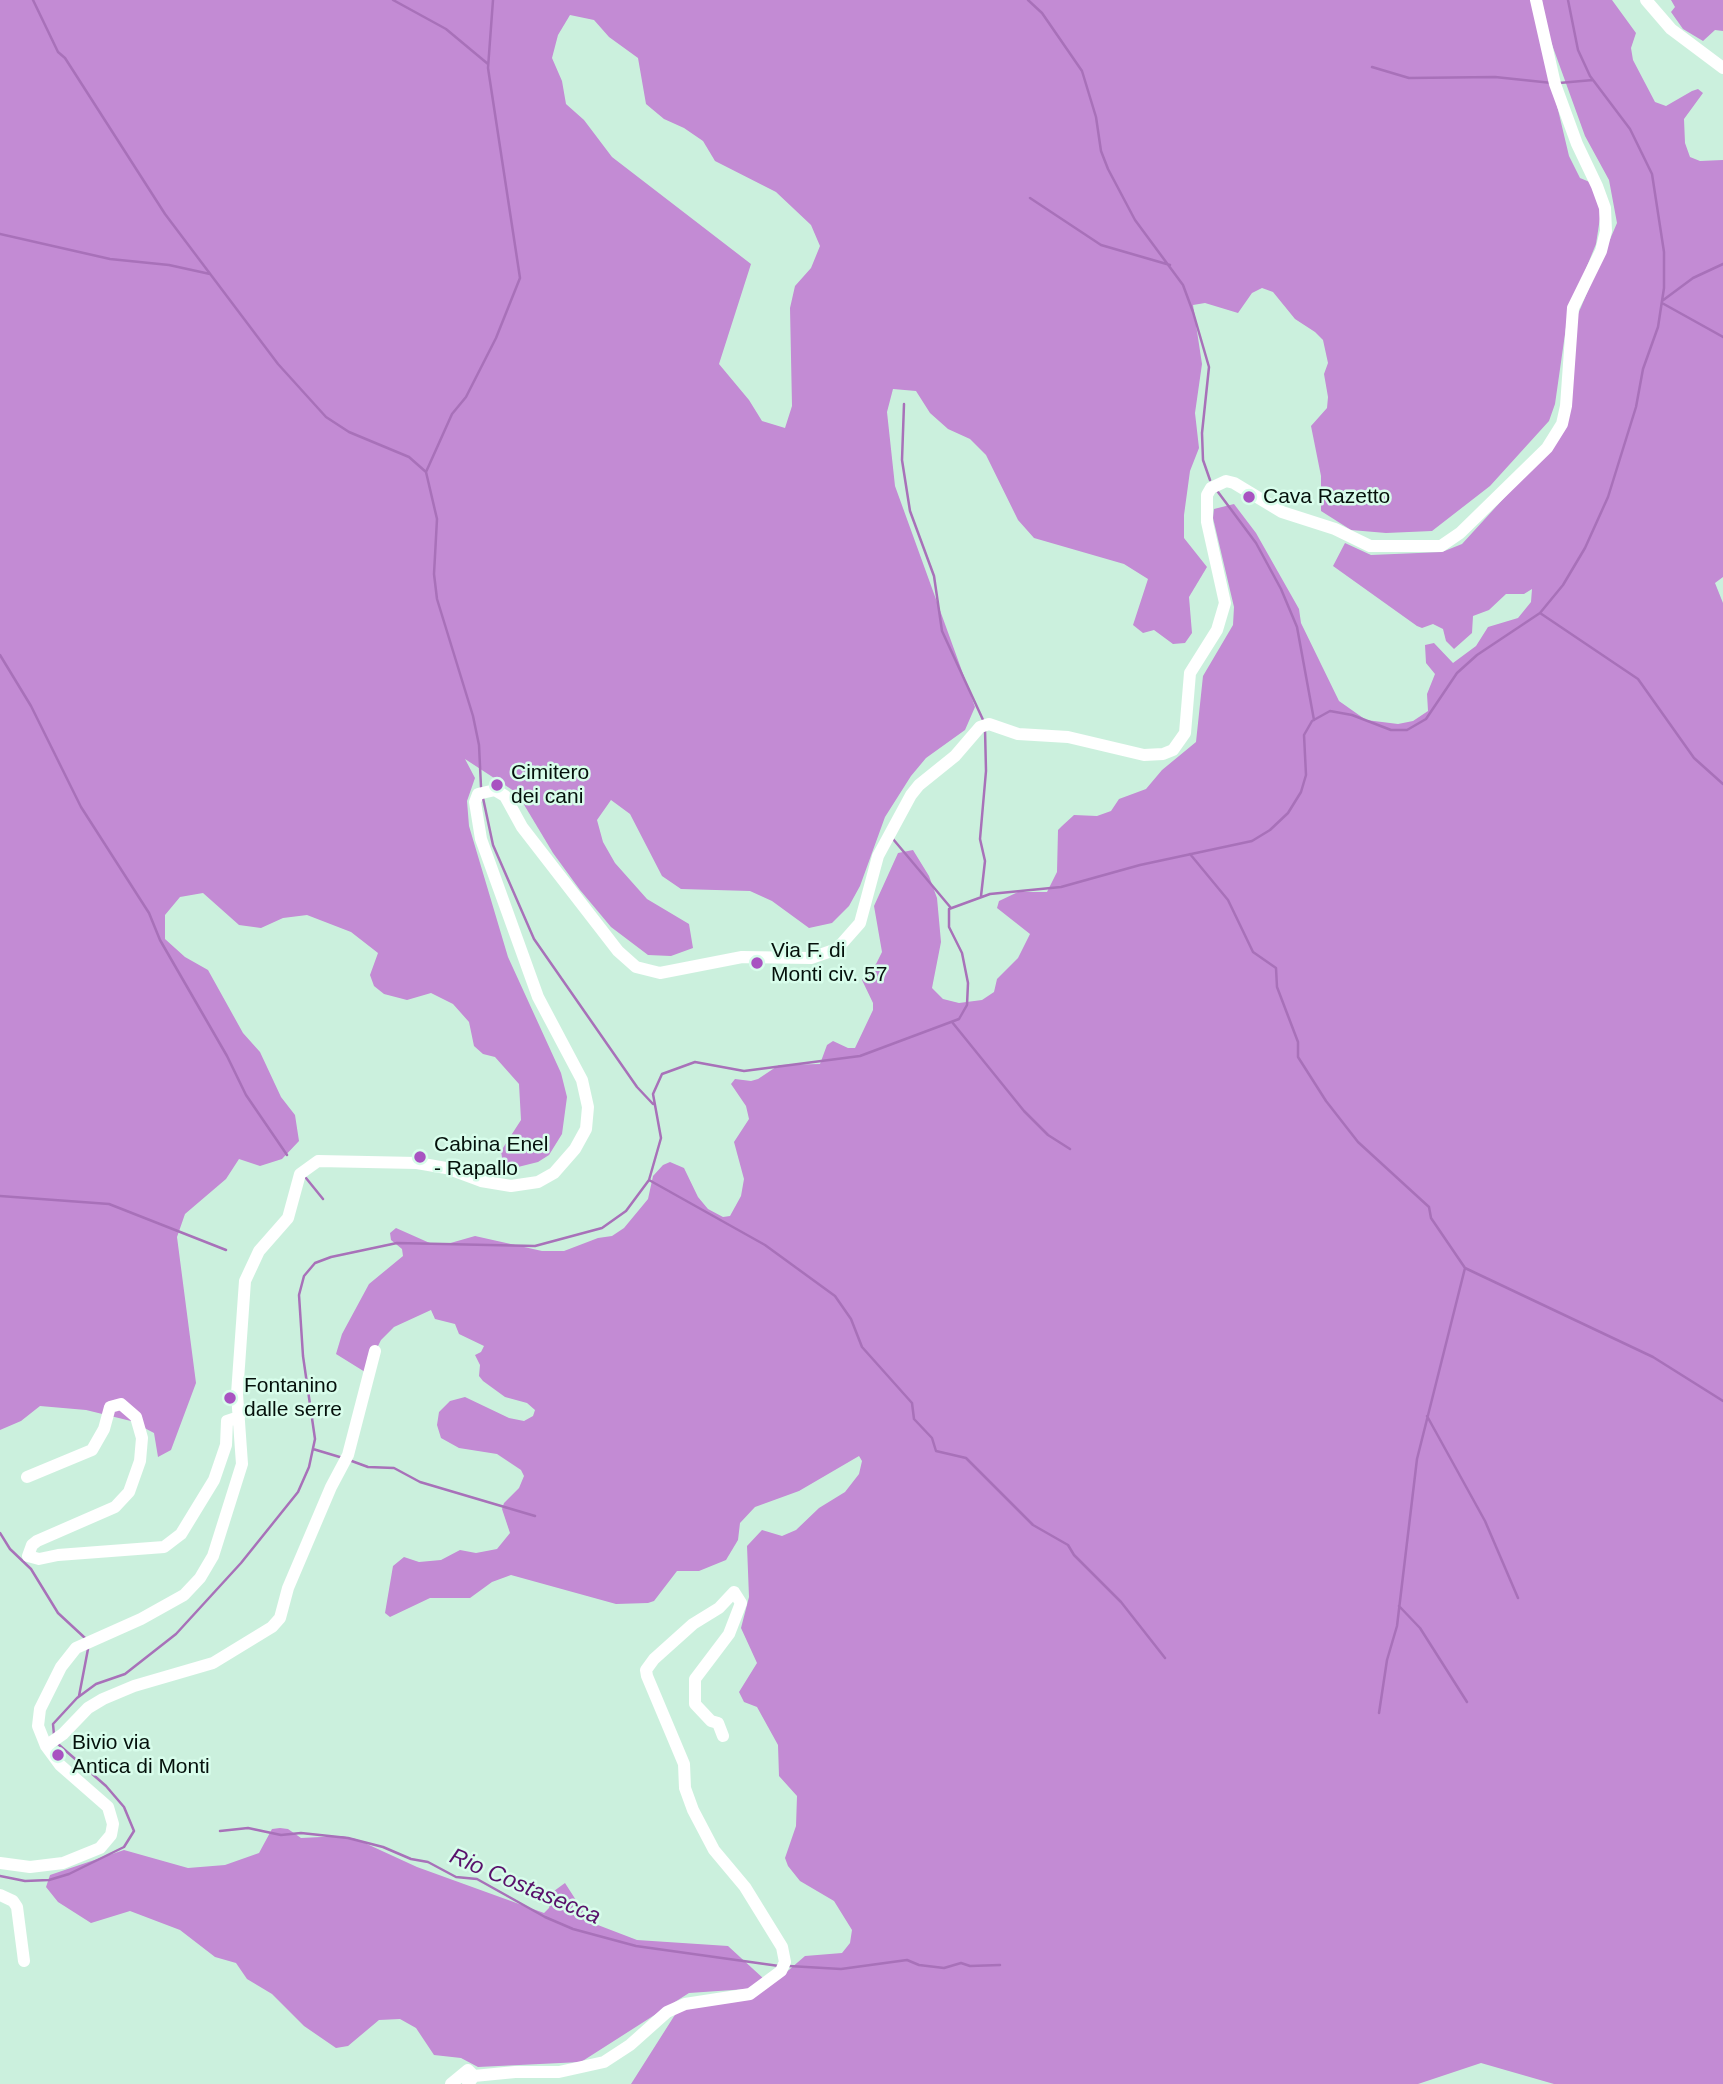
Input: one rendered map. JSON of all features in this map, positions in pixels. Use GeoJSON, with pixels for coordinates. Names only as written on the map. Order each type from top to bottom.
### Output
{"type":"FeatureCollection","features":[{"type":"Feature","properties":{"kind":"street"},"geometry":{"type":"LineString","coordinates":[[0,1863],[30,1867],[63,1863],[100,1848],[111,1835],[113,1824],[108,1807],[60,1765],[38,1726],[40,1709],[61,1667],[76,1648],[152,1613],[184,1594],[200,1578],[213,1556],[242,1464],[237,1394],[245,1281],[259,1251],[288,1218],[300,1174],[318,1161],[417,1163],[446,1168],[481,1181],[511,1186],[538,1182],[554,1173],[575,1149],[586,1129],[588,1107],[582,1080],[538,997],[481,839],[475,802],[478,794],[495,790],[505,796],[522,827],[582,908],[618,951],[636,967],[660,973],[742,957],[811,958],[825,955],[850,937],[860,923],[878,856],[911,795],[919,785],[956,756],[980,727],[989,724],[1018,734],[1068,737],[1153,756],[1164,754],[1180,743],[1185,733],[1190,673],[1217,630],[1225,603],[1207,522],[1207,495],[1211,488],[1226,481],[1234,483],[1282,512],[1335,530],[1370,546],[1433,547],[1460,533],[1547,448],[1562,424],[1566,406],[1573,308],[1601,251],[1606,231],[1601,197],[1556,84],[1536,0]]}},
{"type":"Feature","properties":{"kind":"street"},"geometry":{"type":"LineString","coordinates":[[1646,0],[1671,29],[1723,68]]}},
{"type":"Feature","properties":{"kind":"street"},"geometry":{"type":"LineString","coordinates":[[48,1744],[103,1699],[134,1686],[213,1663],[272,1627],[280,1618],[288,1588],[331,1487],[348,1455],[375,1351]]}},
{"type":"Feature","properties":{"kind":"street"},"geometry":{"type":"LineString","coordinates":[[27,1477],[92,1450],[104,1429],[110,1406],[116,1404],[127,1407],[136,1418],[142,1438],[140,1461],[129,1492],[115,1507],[32,1545],[29,1556],[39,1559],[58,1555],[164,1547],[181,1534],[220,1470],[228,1421],[239,1418]]}},
{"type":"Feature","properties":{"kind":"street"},"geometry":{"type":"LineString","coordinates":[[452,2084],[465,2070],[471,2080],[515,2072],[559,2072],[604,2062],[630,2045],[667,2012],[685,2004],[750,1994],[781,1971],[785,1962],[782,1947],[745,1887],[714,1850],[693,1810],[685,1788],[684,1763],[646,1670],[678,1637],[719,1608],[734,1592],[741,1603],[729,1634],[695,1679],[695,1703],[711,1721],[718,1723],[723,1736]]}},
{"type":"Feature","properties":{"kind":"street"},"geometry":{"type":"LineString","coordinates":[[0,1895],[13,1900],[17,1907],[24,1961]]}},
{"type":"Feature","properties":{"kind":"shaded area"},"geometry":{"type":"Polygon","coordinates":[[[0,0],[1532,0],[1569,156],[1580,178],[1592,183],[1600,206],[1600,218],[1596,244],[1568,313],[1555,404],[1549,421],[1490,486],[1432,531],[1386,533],[1351,530],[1321,511],[1321,476],[1311,426],[1327,408],[1324,374],[1328,363],[1323,340],[1295,319],[1273,292],[1262,288],[1252,293],[1238,313],[1205,303],[1193,305],[1202,364],[1195,413],[1199,448],[1190,471],[1184,538],[1207,567],[1189,597],[1192,633],[1185,643],[1173,644],[1154,630],[1143,633],[1133,625],[1148,579],[1124,564],[1034,538],[1018,520],[986,455],[970,439],[948,429],[930,413],[916,391],[893,389],[887,412],[895,486],[975,707],[965,730],[926,758],[885,817],[860,886],[849,906],[832,923],[809,928],[772,901],[750,891],[681,889],[662,876],[630,814],[611,800],[597,820],[603,842],[615,863],[647,899],[689,924],[693,948],[671,956],[648,955],[611,927],[580,890],[553,853],[517,793],[465,759],[475,778],[467,801],[469,826],[508,957],[561,1073],[567,1097],[562,1134],[549,1155],[538,1162],[514,1168],[503,1164],[501,1151],[521,1120],[519,1084],[495,1057],[483,1054],[474,1046],[469,1022],[453,1004],[431,993],[407,1000],[384,994],[374,986],[370,975],[378,953],[351,932],[307,915],[283,918],[261,928],[239,925],[203,893],[180,897],[165,915],[165,939],[185,957],[208,970],[243,1033],[260,1052],[281,1097],[295,1115],[299,1141],[282,1159],[260,1166],[239,1159],[226,1179],[185,1214],[177,1237],[196,1383],[171,1450],[158,1457],[154,1433],[131,1421],[86,1410],[40,1406],[21,1421],[0,1430],[0,0]],[[570,15],[558,35],[552,58],[562,81],[566,104],[584,120],[612,157],[751,264],[719,364],[749,400],[762,421],[785,428],[792,406],[790,308],[795,286],[811,268],[820,246],[811,225],[776,192],[715,161],[703,141],[664,119],[646,104],[638,58],[609,37],[594,20],[570,15]]]}},
{"type":"Feature","properties":{"kind":"shaded area"},"geometry":{"type":"Polygon","coordinates":[[[1542,0],[1612,0],[1636,33],[1631,48],[1633,60],[1655,102],[1666,106],[1692,91],[1698,89],[1703,93],[1684,119],[1685,143],[1690,157],[1700,161],[1723,160],[1723,577],[1715,583],[1723,603],[1723,2084],[1554,2084],[1481,2063],[1418,2084],[631,2084],[678,2010],[775,1982],[805,1956],[842,1953],[850,1943],[852,1930],[834,1901],[800,1881],[788,1866],[785,1858],[796,1826],[797,1796],[779,1776],[778,1745],[757,1707],[744,1702],[739,1692],[757,1663],[741,1628],[749,1597],[747,1546],[762,1530],[782,1536],[796,1530],[819,1508],[845,1492],[859,1474],[862,1461],[859,1456],[799,1491],[755,1507],[740,1523],[738,1540],[726,1560],[699,1571],[677,1571],[654,1601],[648,1603],[616,1604],[511,1575],[492,1582],[470,1598],[430,1598],[390,1617],[385,1613],[393,1566],[404,1557],[419,1562],[441,1560],[460,1550],[476,1553],[497,1549],[510,1533],[502,1509],[504,1503],[519,1488],[524,1476],[521,1470],[497,1454],[459,1448],[441,1438],[437,1425],[439,1412],[450,1401],[465,1397],[509,1418],[524,1421],[533,1416],[535,1410],[527,1403],[505,1397],[483,1381],[479,1376],[480,1365],[475,1355],[481,1352],[484,1346],[459,1334],[455,1324],[435,1319],[431,1310],[394,1327],[381,1340],[365,1372],[336,1354],[342,1334],[369,1284],[403,1256],[402,1249],[391,1240],[390,1233],[396,1228],[432,1244],[447,1244],[475,1236],[542,1251],[564,1251],[598,1238],[612,1236],[624,1228],[648,1199],[653,1176],[663,1165],[670,1162],[684,1168],[698,1197],[708,1209],[723,1217],[730,1216],[741,1196],[744,1179],[734,1142],[749,1119],[746,1106],[731,1084],[735,1079],[758,1079],[779,1065],[820,1064],[827,1045],[833,1041],[848,1048],[855,1048],[873,1010],[873,1003],[862,980],[882,952],[874,906],[898,853],[913,850],[929,876],[937,898],[941,942],[932,988],[943,999],[959,1003],[982,1000],[994,992],[997,979],[1018,958],[1030,934],[997,908],[999,901],[1018,892],[1047,892],[1057,872],[1058,830],[1074,815],[1097,816],[1111,811],[1119,799],[1146,789],[1162,770],[1196,742],[1203,676],[1233,625],[1234,607],[1213,518],[1214,509],[1234,504],[1256,533],[1299,609],[1301,623],[1339,701],[1366,720],[1398,724],[1413,721],[1428,711],[1427,694],[1435,674],[1426,663],[1425,645],[1434,643],[1453,663],[1476,646],[1488,627],[1518,618],[1531,602],[1532,589],[1524,594],[1506,594],[1489,610],[1473,616],[1472,633],[1454,649],[1446,641],[1443,629],[1433,624],[1422,628],[1417,626],[1333,566],[1345,543],[1371,555],[1442,552],[1462,544],[1557,440],[1578,314],[1617,223],[1609,180],[1585,136],[1546,28],[1542,0]]]}},
{"type":"Feature","properties":{"kind":"shaded area"},"geometry":{"type":"Polygon","coordinates":[[[1671,0],[1723,0],[1723,31],[1715,30],[1703,41],[1683,29],[1671,12],[1675,7],[1671,0]]]}},
{"type":"Feature","properties":{"kind":"shaded area"},"geometry":{"type":"Polygon","coordinates":[[[272,1829],[288,1829],[301,1838],[342,1836],[356,1839],[417,1867],[544,1913],[549,1908],[554,1891],[565,1883],[590,1922],[637,1940],[728,1946],[764,1979],[747,1989],[689,1993],[581,2062],[478,2067],[461,2058],[434,2055],[416,2028],[400,2019],[379,2020],[348,2046],[336,2048],[304,2026],[272,1994],[247,1979],[236,1963],[215,1957],[180,1930],[130,1911],[91,1923],[58,1902],[46,1887],[50,1875],[124,1850],[188,1868],[225,1865],[259,1853],[272,1829]]]}},
{"type":"Feature","properties":{"kind":"waterway"},"geometry":{"type":"LineString","coordinates":[[33,0],[58,52],[65,58],[165,214],[278,364],[326,417],[349,432],[409,457],[426,472],[437,519],[434,574],[437,599],[473,716],[479,745],[481,787]]}},
{"type":"Feature","properties":{"kind":"waterway"},"geometry":{"type":"LineString","coordinates":[[393,0],[446,29],[488,64]]}},
{"type":"Feature","properties":{"kind":"waterway"},"geometry":{"type":"LineString","coordinates":[[426,472],[452,414],[466,397],[496,338],[520,278],[488,68],[493,0]]}},
{"type":"Feature","properties":{"kind":"waterway"},"geometry":{"type":"LineString","coordinates":[[1028,0],[1042,13],[1082,71],[1096,117],[1101,151],[1108,169],[1135,220],[1183,285],[1209,367],[1202,433],[1203,460],[1210,480]]}},
{"type":"Feature","properties":{"kind":"waterway"},"geometry":{"type":"LineString","coordinates":[[54,1735],[53,1724],[77,1698],[96,1684],[125,1674],[176,1634],[241,1563],[298,1492],[309,1467],[315,1439],[303,1356],[299,1295],[304,1276],[315,1263],[397,1243],[535,1246],[602,1228],[626,1211],[649,1180],[661,1138],[653,1094],[662,1074],[695,1062],[744,1071],[860,1056],[959,1019],[967,1005],[968,983],[962,953],[949,927],[949,909],[990,894],[1061,887],[1140,865],[1252,841],[1270,830],[1288,813],[1301,792],[1306,775],[1304,735],[1312,721],[1330,711],[1352,715],[1391,730],[1407,730],[1426,719],[1457,673],[1477,655],[1540,613],[1563,585],[1585,548],[1608,497],[1636,407],[1643,369],[1658,327],[1664,288],[1664,252],[1652,174],[1630,129],[1590,76],[1578,50],[1568,0]]}},
{"type":"Feature","properties":{"kind":"waterway"},"geometry":{"type":"LineString","coordinates":[[1372,67],[1409,78],[1495,77],[1552,83]]}},
{"type":"Feature","properties":{"kind":"waterway"},"geometry":{"type":"LineString","coordinates":[[1559,83],[1593,80]]}},
{"type":"Feature","properties":{"kind":"waterway"},"geometry":{"type":"LineString","coordinates":[[1030,198],[1101,245],[1170,265]]}},
{"type":"Feature","properties":{"kind":"waterway"},"geometry":{"type":"LineString","coordinates":[[0,234],[110,259],[169,265],[210,274]]}},
{"type":"Feature","properties":{"kind":"waterway"},"geometry":{"type":"LineString","coordinates":[[1662,301],[1693,278],[1723,264]]}},
{"type":"Feature","properties":{"kind":"waterway"},"geometry":{"type":"LineString","coordinates":[[1662,303],[1723,337]]}},
{"type":"Feature","properties":{"kind":"waterway"},"geometry":{"type":"LineString","coordinates":[[904,404],[902,460],[910,511],[934,576],[942,631],[984,722]]}},
{"type":"Feature","properties":{"kind":"waterway"},"geometry":{"type":"LineString","coordinates":[[1218,492],[1256,543],[1281,589],[1297,627],[1314,720]]}},
{"type":"Feature","properties":{"kind":"waterway"},"geometry":{"type":"LineString","coordinates":[[1540,613],[1638,679],[1694,758],[1723,784]]}},
{"type":"Feature","properties":{"kind":"waterway"},"geometry":{"type":"LineString","coordinates":[[0,655],[31,706],[81,807],[149,913],[160,940],[227,1056],[246,1095],[287,1155]]}},
{"type":"Feature","properties":{"kind":"waterway"},"geometry":{"type":"LineString","coordinates":[[981,896],[985,861],[980,839],[986,771],[985,729]]}},
{"type":"Feature","properties":{"kind":"waterway"},"geometry":{"type":"LineString","coordinates":[[483,798],[493,845],[534,939],[637,1087],[653,1104]]}},
{"type":"Feature","properties":{"kind":"waterway"},"geometry":{"type":"LineString","coordinates":[[893,839],[951,908]]}},
{"type":"Feature","properties":{"kind":"waterway"},"geometry":{"type":"LineString","coordinates":[[1190,854],[1228,900],[1253,952],[1276,968],[1277,987],[1298,1042],[1298,1057],[1326,1101],[1358,1142],[1429,1207],[1431,1218],[1465,1268],[1653,1357],[1723,1401]]}},
{"type":"Feature","properties":{"kind":"waterway"},"geometry":{"type":"LineString","coordinates":[[952,1022],[1024,1111],[1048,1135],[1070,1149]]}},
{"type":"Feature","properties":{"kind":"waterway"},"geometry":{"type":"LineString","coordinates":[[306,1178],[323,1199]]}},
{"type":"Feature","properties":{"kind":"waterway"},"geometry":{"type":"LineString","coordinates":[[649,1180],[765,1245],[835,1296],[851,1319],[862,1347],[912,1403],[914,1419],[932,1438],[936,1451],[966,1458],[1033,1525],[1068,1545],[1074,1555],[1121,1602],[1165,1658]]}},
{"type":"Feature","properties":{"kind":"waterway"},"geometry":{"type":"LineString","coordinates":[[0,1196],[109,1204],[226,1250]]}},
{"type":"Feature","properties":{"kind":"waterway"},"geometry":{"type":"LineString","coordinates":[[1379,1713],[1387,1660],[1397,1626],[1417,1459],[1465,1268]]}},
{"type":"Feature","properties":{"kind":"waterway"},"geometry":{"type":"LineString","coordinates":[[1427,1416],[1485,1521],[1518,1598]]}},
{"type":"Feature","properties":{"kind":"waterway"},"geometry":{"type":"LineString","coordinates":[[313,1449],[343,1458]]}},
{"type":"Feature","properties":{"kind":"waterway"},"geometry":{"type":"LineString","coordinates":[[349,1460],[368,1467],[394,1468],[420,1482],[535,1516]]}},
{"type":"Feature","properties":{"kind":"waterway"},"geometry":{"type":"LineString","coordinates":[[0,1533],[10,1549],[31,1569],[58,1613],[85,1638]]}},
{"type":"Feature","properties":{"kind":"waterway"},"geometry":{"type":"LineString","coordinates":[[1399,1606],[1420,1628],[1467,1702]]}},
{"type":"Feature","properties":{"kind":"waterway"},"geometry":{"type":"LineString","coordinates":[[79,1696],[88,1649]]}},
{"type":"Feature","properties":{"kind":"waterway"},"geometry":{"type":"LineString","coordinates":[[0,1876],[25,1881],[49,1880],[69,1874],[124,1847],[134,1831],[124,1807],[106,1786],[58,1744]]}},
{"type":"Feature","properties":{"kind":"waterway","name":"Rio Costasecca"},"geometry":{"type":"LineString","coordinates":[[220,1831],[248,1828],[281,1835],[301,1833],[348,1838],[428,1862],[456,1877],[477,1879],[545,1917],[573,1929],[636,1946],[779,1966]]}},
{"type":"Feature","properties":{"kind":"waterway","name":"Rio Costasecca"},"geometry":{"type":"LineString","coordinates":[[789,1966],[841,1969],[907,1960],[919,1965],[944,1968],[961,1963],[970,1966],[1000,1965]]}},
{"type":"Feature","properties":{"kind":"place","name":"Cava Razetto"},"geometry":{"type":"Point","coordinates":[1249,497]}},
{"type":"Feature","properties":{"kind":"place","name":"Cimitero dei cani"},"geometry":{"type":"Point","coordinates":[497,785]}},
{"type":"Feature","properties":{"kind":"place","name":"Via F. di Monti civ. 57"},"geometry":{"type":"Point","coordinates":[757,963]}},
{"type":"Feature","properties":{"kind":"place","name":"Cabina Enel - Rapallo"},"geometry":{"type":"Point","coordinates":[420,1157]}},
{"type":"Feature","properties":{"kind":"place","name":"Fontanino dalle serre"},"geometry":{"type":"Point","coordinates":[230,1398]}},
{"type":"Feature","properties":{"kind":"place","name":"Bivio via Antica di Monti"},"geometry":{"type":"Point","coordinates":[58,1755]}}]}
